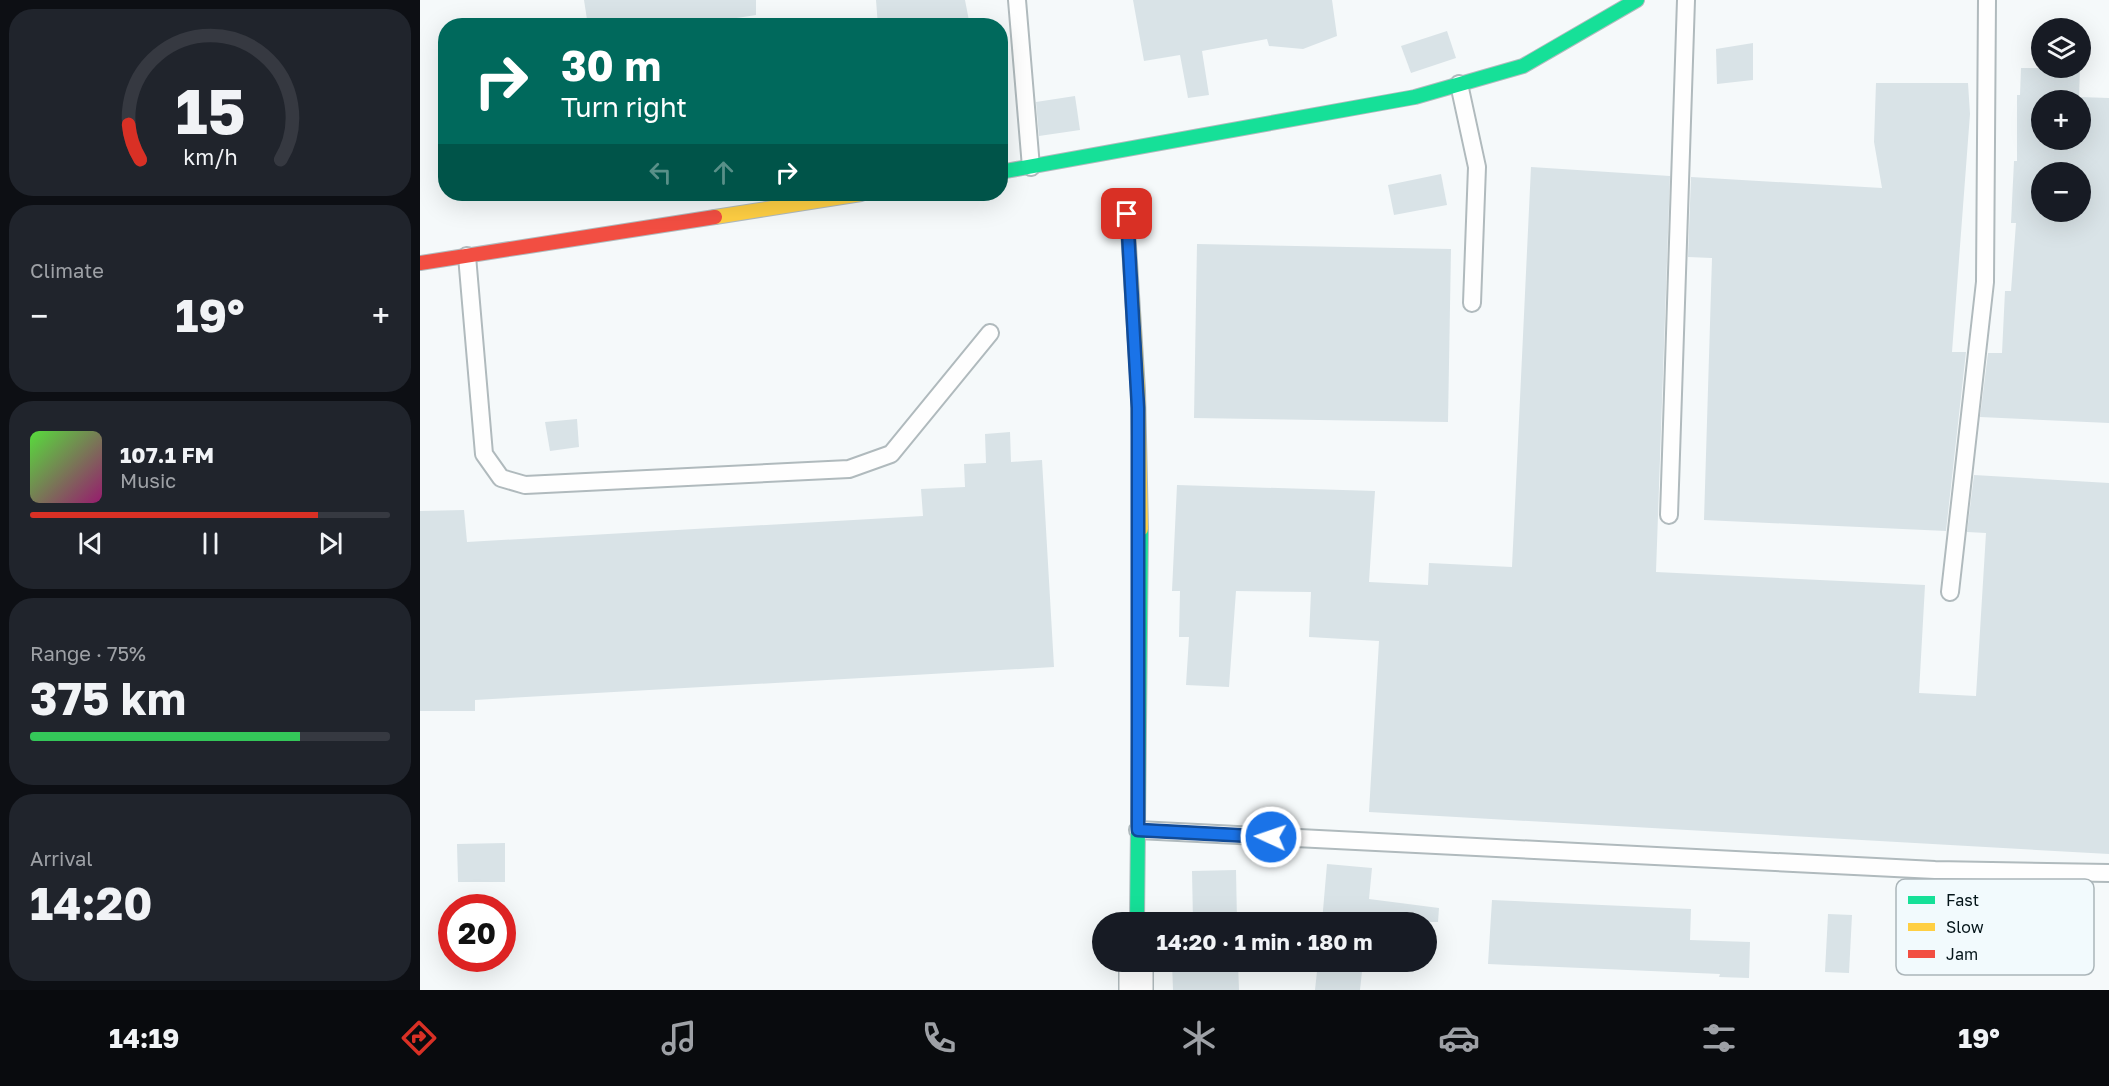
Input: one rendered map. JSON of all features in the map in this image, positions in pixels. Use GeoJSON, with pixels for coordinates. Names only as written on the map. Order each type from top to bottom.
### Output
{"type":"FeatureCollection","features":[{"type":"Feature","properties":{"kind":"street"},"geometry":{"type":"LineString","coordinates":[[1008,171],[1415,97],[1523,66],[1637,0]]}},
{"type":"Feature","properties":{"kind":"street"},"geometry":{"type":"LineString","coordinates":[[420,262],[817,201]]}},
{"type":"Feature","properties":{"kind":"street"},"geometry":{"type":"LineString","coordinates":[[1127,214],[1138,408],[1137,912]]}},
{"type":"Feature","properties":{"kind":"street"},"geometry":{"type":"LineString","coordinates":[[1136,972],[1136,990]]}},
{"type":"Feature","properties":{"kind":"lane"},"geometry":{"type":"LineString","coordinates":[[1017,0],[1031,167]]}},
{"type":"Feature","properties":{"kind":"lane"},"geometry":{"type":"LineString","coordinates":[[1669,515],[1686,0]]}},
{"type":"Feature","properties":{"kind":"lane"},"geometry":{"type":"LineString","coordinates":[[1950,592],[1985,282],[1986,0]]}},
{"type":"Feature","properties":{"kind":"lane"},"geometry":{"type":"LineString","coordinates":[[1459,84],[1477,167],[1472,303]]}},
{"type":"Feature","properties":{"kind":"lane"},"geometry":{"type":"LineString","coordinates":[[467,256],[484,454],[501,478],[525,485],[849,470],[891,453],[990,333]]}},
{"type":"Feature","properties":{"kind":"lane"},"geometry":{"type":"LineString","coordinates":[[1138,830],[1935,870],[2109,873]]}},
{"type":"Feature","properties":{"kind":"building"},"geometry":{"type":"Polygon","coordinates":[[[584,0],[756,0],[756,15],[737,18],[587,18],[584,0]]]}},
{"type":"Feature","properties":{"kind":"building"},"geometry":{"type":"Polygon","coordinates":[[[876,0],[965,0],[968,18],[877,18],[876,0]]]}},
{"type":"Feature","properties":{"kind":"building"},"geometry":{"type":"Polygon","coordinates":[[[1133,0],[1332,0],[1337,36],[1303,49],[1269,46],[1267,39],[1202,51],[1209,95],[1188,98],[1180,55],[1144,61],[1133,0]]]}},
{"type":"Feature","properties":{"kind":"building"},"geometry":{"type":"Polygon","coordinates":[[[1447,31],[1456,58],[1411,73],[1401,46],[1447,31]]]}},
{"type":"Feature","properties":{"kind":"building"},"geometry":{"type":"Polygon","coordinates":[[[1753,43],[1753,80],[1717,84],[1716,49],[1753,43]]]}},
{"type":"Feature","properties":{"kind":"building"},"geometry":{"type":"Polygon","coordinates":[[[2021,68],[2031,68],[2031,78],[2080,78],[2079,90],[2031,90],[2031,150],[2091,150],[2091,97],[2109,98],[2109,423],[1980,417],[1988,353],[2002,353],[2005,291],[2011,291],[2016,223],[2011,223],[2014,161],[2017,161],[2017,95],[2020,95],[2021,68]]]}},
{"type":"Feature","properties":{"kind":"building"},"geometry":{"type":"Polygon","coordinates":[[[1876,83],[1968,83],[1970,114],[1952,352],[1966,352],[1946,531],[1704,520],[1712,258],[1688,257],[1691,177],[1882,188],[1874,142],[1876,83]]]}},
{"type":"Feature","properties":{"kind":"building"},"geometry":{"type":"Polygon","coordinates":[[[1075,96],[1080,130],[1039,136],[1036,102],[1075,96]]]}},
{"type":"Feature","properties":{"kind":"building"},"geometry":{"type":"Polygon","coordinates":[[[1531,167],[1670,176],[1656,572],[1925,585],[1919,693],[1976,696],[1986,533],[1967,532],[1974,475],[2109,483],[2109,854],[1369,812],[1379,641],[1309,637],[1311,592],[1236,591],[1229,687],[1186,685],[1189,637],[1179,637],[1180,591],[1172,591],[1177,485],[1375,491],[1369,582],[1428,585],[1429,563],[1512,567],[1531,167]]]}},
{"type":"Feature","properties":{"kind":"building"},"geometry":{"type":"Polygon","coordinates":[[[1441,174],[1447,205],[1394,215],[1388,185],[1441,174]]]}},
{"type":"Feature","properties":{"kind":"building"},"geometry":{"type":"Polygon","coordinates":[[[1197,244],[1451,249],[1448,422],[1194,418],[1197,244]]]}},
{"type":"Feature","properties":{"kind":"building"},"geometry":{"type":"Polygon","coordinates":[[[577,419],[579,447],[550,451],[545,422],[577,419]]]}},
{"type":"Feature","properties":{"kind":"building"},"geometry":{"type":"Polygon","coordinates":[[[1010,432],[1011,462],[1042,460],[1054,667],[475,700],[475,711],[420,711],[420,511],[464,510],[467,542],[923,516],[921,489],[965,487],[964,464],[986,463],[985,434],[1010,432]]]}},
{"type":"Feature","properties":{"kind":"building"},"geometry":{"type":"Polygon","coordinates":[[[505,843],[505,882],[458,882],[457,844],[505,843]]]}},
{"type":"Feature","properties":{"kind":"building"},"geometry":{"type":"Polygon","coordinates":[[[1327,864],[1372,868],[1369,899],[1439,908],[1438,922],[1437,912],[1323,912],[1327,864]]]}},
{"type":"Feature","properties":{"kind":"building"},"geometry":{"type":"Polygon","coordinates":[[[1236,870],[1237,912],[1193,912],[1192,871],[1236,870]]]}},
{"type":"Feature","properties":{"kind":"building"},"geometry":{"type":"Polygon","coordinates":[[[1492,900],[1691,909],[1690,940],[1750,942],[1749,978],[1719,977],[1720,974],[1488,964],[1492,900]]]}},
{"type":"Feature","properties":{"kind":"building"},"geometry":{"type":"Polygon","coordinates":[[[1828,914],[1852,915],[1849,973],[1825,972],[1828,914]]]}},
{"type":"Feature","properties":{"kind":"building"},"geometry":{"type":"Polygon","coordinates":[[[1172,972],[1238,972],[1239,990],[1173,990],[1172,972]]]}},
{"type":"Feature","properties":{"kind":"building"},"geometry":{"type":"Polygon","coordinates":[[[1317,972],[1362,972],[1360,990],[1315,990],[1317,972]]]}},
{"type":"Feature","properties":{"kind":"traffic: fast"},"geometry":{"type":"LineString","coordinates":[[1008,171],[1415,97],[1523,66],[1637,0]]}},
{"type":"Feature","properties":{"kind":"traffic: fast"},"geometry":{"type":"LineString","coordinates":[[1137,912],[1141,529]]}},
{"type":"Feature","properties":{"kind":"traffic: slow"},"geometry":{"type":"LineString","coordinates":[[715,217],[817,201]]}},
{"type":"Feature","properties":{"kind":"traffic: slow"},"geometry":{"type":"LineString","coordinates":[[1127,214],[1138,391],[1141,529]]}},
{"type":"Feature","properties":{"kind":"traffic: jam"},"geometry":{"type":"LineString","coordinates":[[420,263],[715,217]]}},
{"type":"Feature","properties":{"kind":"route"},"geometry":{"type":"LineString","coordinates":[[1127,214],[1138,408],[1140,627],[1138,830],[1271,837]]}}]}
